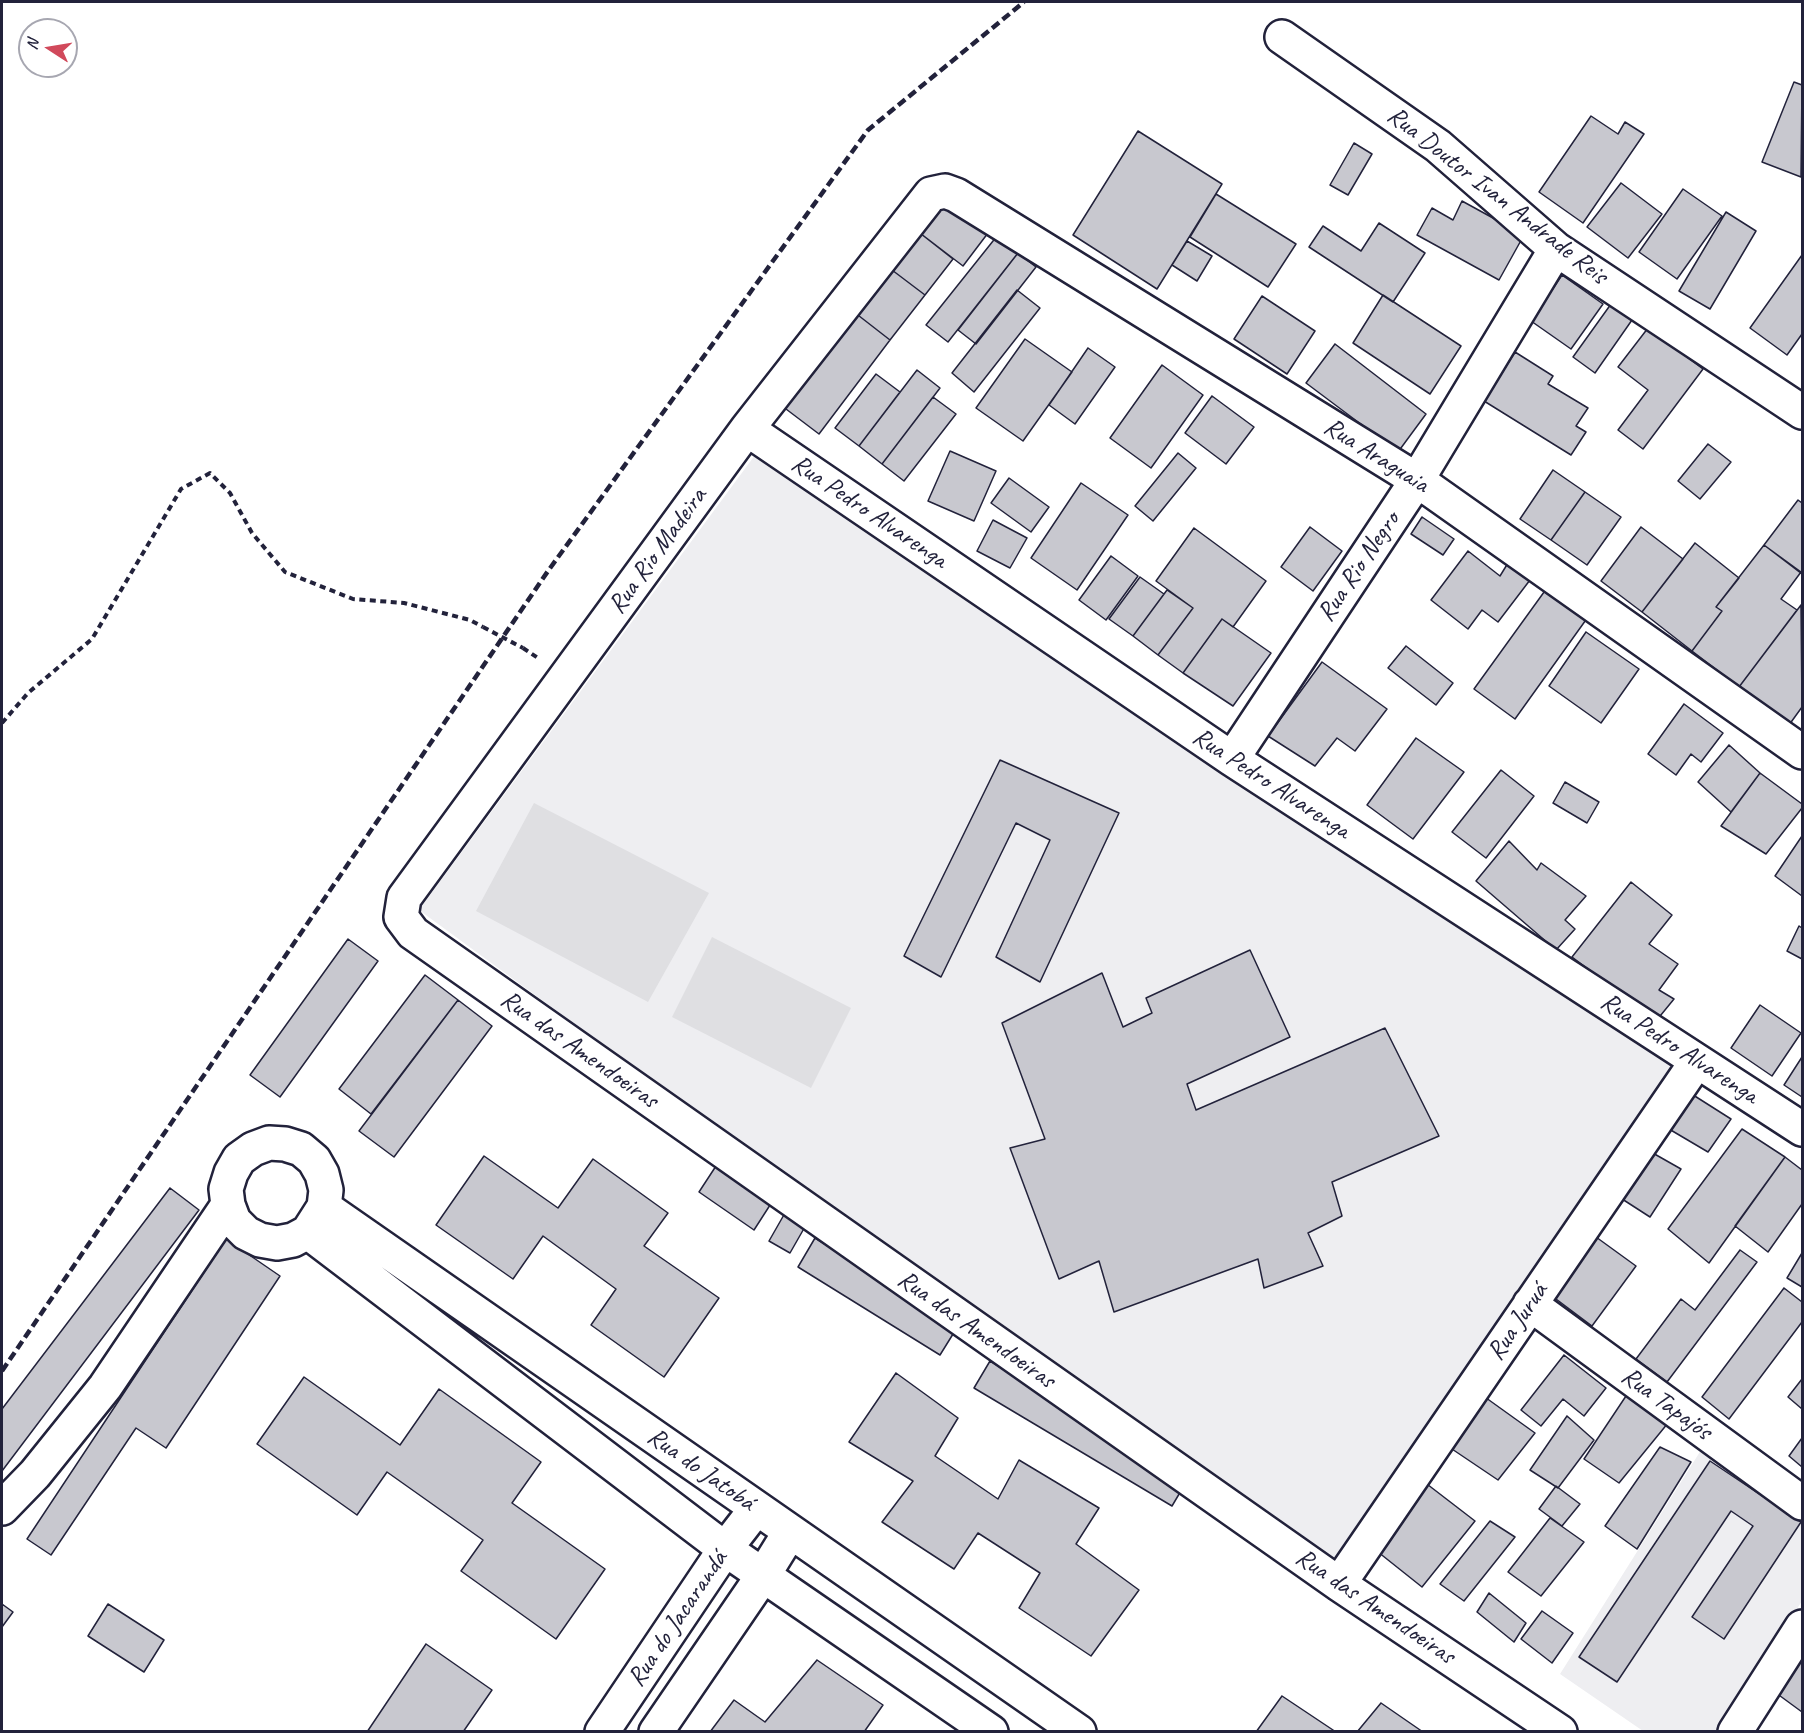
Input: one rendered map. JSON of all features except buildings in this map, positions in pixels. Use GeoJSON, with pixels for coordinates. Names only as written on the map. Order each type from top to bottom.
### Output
{"type":"FeatureCollection","features":[{"type":"Feature","properties":{"kind":"street","name":"Rua Doutor Ivan Andrade Reis"},"geometry":{"type":"LineString","coordinates":[[1282,37],[1438,146],[1556,249],[1803,412]]}},
{"type":"Feature","properties":{"kind":"street","name":"Rua Araguaia"},"geometry":{"type":"LineString","coordinates":[[931,194],[945,191],[956,195],[1417,480],[1803,752]]}},
{"type":"Feature","properties":{"kind":"street","name":"Rua Rio Madeira"},"geometry":{"type":"LineString","coordinates":[[401,917],[404,898],[747,429],[931,194]]}},
{"type":"Feature","properties":{"kind":"street","name":"Rua Rio Negro"},"geometry":{"type":"LineString","coordinates":[[1232,759],[1417,480],[1556,249]]}},
{"type":"Feature","properties":{"kind":"street","name":"Rua Pedro Alvarenga"},"geometry":{"type":"LineString","coordinates":[[747,429],[1232,759],[1803,1129]]}},
{"type":"Feature","properties":{"kind":"street","name":"Rua das Amendoeiras"},"geometry":{"type":"LineString","coordinates":[[401,917],[413,933],[1339,1584],[1560,1731]]}},
{"type":"Feature","properties":{"kind":"street","name":"Rua Juruá"},"geometry":{"type":"LineString","coordinates":[[1339,1584],[1697,1061]]}},
{"type":"Feature","properties":{"kind":"street"},"geometry":{"type":"LineString","coordinates":[[285,1144],[301,1149],[318,1167],[326,1190],[316,1220],[293,1240],[277,1243],[260,1240],[246,1233],[234,1221],[228,1205],[226,1189],[231,1173],[239,1159],[261,1146],[285,1144]]}},
{"type":"Feature","properties":{"kind":"street"},"geometry":{"type":"LineString","coordinates":[[2,1508],[36,1474],[105,1387],[228,1205]]}},
{"type":"Feature","properties":{"kind":"street","name":"Rua do Jatobá"},"geometry":{"type":"LineString","coordinates":[[316,1220],[756,1509],[1079,1731]]}},
{"type":"Feature","properties":{"kind":"street","name":"Rua do Jatobá"},"geometry":{"type":"LineString","coordinates":[[316,1220],[725,1550],[764,1574],[991,1731]]}},
{"type":"Feature","properties":{"kind":"street","name":"Rua Tapajós"},"geometry":{"type":"LineString","coordinates":[[1530,1304],[1803,1503]]}},
{"type":"Feature","properties":{"kind":"street","name":"Rua do Jacarandá"},"geometry":{"type":"LineString","coordinates":[[602,1731],[725,1550],[756,1509]]}},
{"type":"Feature","properties":{"kind":"street","name":"Rua do Jacarandá"},"geometry":{"type":"LineString","coordinates":[[656,1731],[764,1574],[790,1532]]}},
{"type":"Feature","properties":{"kind":"street"},"geometry":{"type":"LineString","coordinates":[[1735,1731],[1803,1626]]}},
{"type":"Feature","properties":{"kind":"path"},"geometry":{"type":"LineString","coordinates":[[2,723],[28,693],[92,639],[181,489],[210,473],[230,493],[252,533],[285,572],[353,599],[404,603],[470,620],[523,648]]}},
{"type":"Feature","properties":{"kind":"shaded area"},"geometry":{"type":"Polygon","coordinates":[[[761,447],[1697,1061],[1339,1584],[419,910],[761,447]]]}},
{"type":"Feature","properties":{"kind":"shaded area"},"geometry":{"type":"Polygon","coordinates":[[[534,803],[709,893],[648,1002],[476,911],[534,803]]]}},
{"type":"Feature","properties":{"kind":"shaded area"},"geometry":{"type":"Polygon","coordinates":[[[712,937],[851,1008],[811,1088],[672,1017],[712,937]]]}},
{"type":"Feature","properties":{"kind":"shaded area"},"geometry":{"type":"Polygon","coordinates":[[[1703,1447],[1802,1514],[1802,1601],[1718,1731],[1643,1731],[1560,1674],[1703,1447]]]}},
{"type":"Feature","properties":{"kind":"railway"},"geometry":{"type":"LineString","coordinates":[[2,1371],[548,571],[868,130],[1024,2]]}}]}
